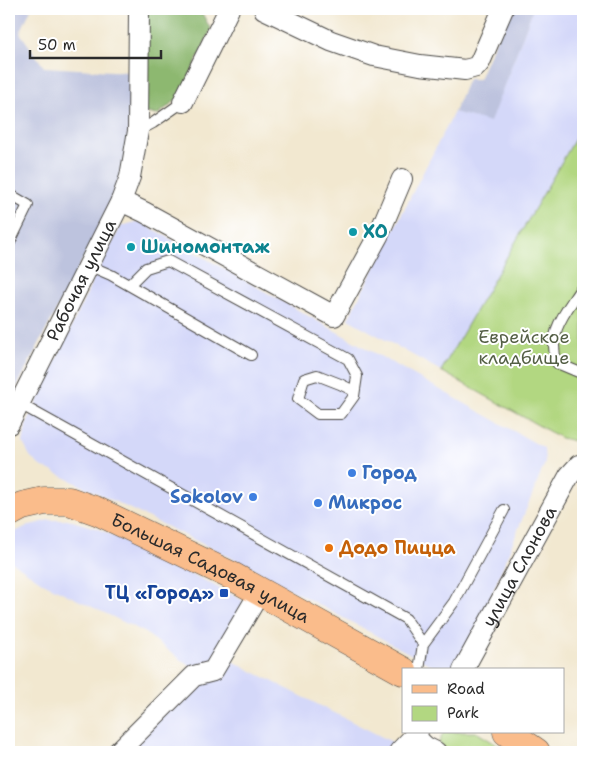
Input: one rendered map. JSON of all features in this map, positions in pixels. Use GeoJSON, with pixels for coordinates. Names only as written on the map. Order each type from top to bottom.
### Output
{"type":"FeatureCollection","features":[{"type":"Feature","properties":{"kind":"main road","name":"Большая Садовая улица"},"geometry":{"type":"LineString","coordinates":[[9,512],[22,506],[44,501],[69,501],[97,511],[260,592],[402,670]]}},
{"type":"Feature","properties":{"kind":"main road"},"geometry":{"type":"LineString","coordinates":[[509,734],[536,752]]}},
{"type":"Feature","properties":{"kind":"street","name":"Рабочая улица"},"geometry":{"type":"LineString","coordinates":[[9,424],[121,201],[130,177],[138,131],[139,9]]}},
{"type":"Feature","properties":{"kind":"street"},"geometry":{"type":"LineString","coordinates":[[183,102],[228,9]]}},
{"type":"Feature","properties":{"kind":"street"},"geometry":{"type":"LineString","coordinates":[[264,9],[331,42],[374,56],[465,70],[476,67],[480,62],[498,11]]}},
{"type":"Feature","properties":{"kind":"street"},"geometry":{"type":"LineString","coordinates":[[121,201],[334,316],[378,236],[402,179]]}},
{"type":"Feature","properties":{"kind":"street","name":"улица Слонова"},"geometry":{"type":"LineString","coordinates":[[464,668],[569,476],[581,465]]}},
{"type":"Feature","properties":{"kind":"street"},"geometry":{"type":"LineString","coordinates":[[118,752],[194,676],[213,671],[260,592]]}},
{"type":"Feature","properties":{"kind":"street"},"geometry":{"type":"LineString","coordinates":[[399,752],[416,734],[426,747],[436,752]]}},
{"type":"Feature","properties":{"kind":"lane"},"geometry":{"type":"LineString","coordinates":[[138,131],[183,102]]}},
{"type":"Feature","properties":{"kind":"lane"},"geometry":{"type":"LineString","coordinates":[[9,194],[28,205],[9,244]]}},
{"type":"Feature","properties":{"kind":"lane"},"geometry":{"type":"LineString","coordinates":[[129,285],[146,268],[168,261],[348,359],[357,376],[354,396],[341,414],[318,414],[298,399],[304,379],[317,375],[354,391]]}},
{"type":"Feature","properties":{"kind":"lane"},"geometry":{"type":"LineString","coordinates":[[88,265],[129,285],[251,356]]}},
{"type":"Feature","properties":{"kind":"lane"},"geometry":{"type":"LineString","coordinates":[[583,285],[557,325],[552,350],[557,363],[583,374]]}},
{"type":"Feature","properties":{"kind":"lane"},"geometry":{"type":"LineString","coordinates":[[18,403],[406,619],[423,644]]}},
{"type":"Feature","properties":{"kind":"lane"},"geometry":{"type":"LineString","coordinates":[[419,668],[423,644],[454,602],[504,510]]}},
{"type":"Feature","properties":{"kind":"shaded area"},"geometry":{"type":"Polygon","coordinates":[[[9,9],[31,9],[20,33],[44,67],[129,72],[129,145],[114,199],[9,402],[9,9]]]}},
{"type":"Feature","properties":{"kind":"shaded area"},"geometry":{"type":"Polygon","coordinates":[[[509,9],[533,9],[490,122],[454,112],[468,79],[479,79],[509,9]]]}},
{"type":"Feature","properties":{"kind":"shaded area"},"geometry":{"type":"Polygon","coordinates":[[[533,9],[583,9],[583,125],[441,371],[348,319],[454,112],[490,121],[533,9]]]}},
{"type":"Feature","properties":{"kind":"shaded area"},"geometry":{"type":"Polygon","coordinates":[[[139,221],[544,448],[545,463],[483,616],[453,667],[436,668],[236,560],[39,465],[30,456],[23,443],[26,425],[94,278],[121,226],[139,221]]]}},
{"type":"Feature","properties":{"kind":"shaded area"},"geometry":{"type":"Polygon","coordinates":[[[49,520],[69,520],[99,529],[167,561],[242,600],[245,608],[228,659],[394,743],[385,752],[120,752],[195,670],[144,632],[45,584],[9,560],[9,535],[27,526],[49,520]]]}},
{"type":"Feature","properties":{"kind":"green space"},"geometry":{"type":"Polygon","coordinates":[[[146,9],[188,9],[203,15],[211,30],[179,98],[157,115],[143,112],[146,9]]]}},
{"type":"Feature","properties":{"kind":"green space","name":"Еврейское кладбище"},"geometry":{"type":"Polygon","coordinates":[[[583,125],[583,443],[561,438],[441,371],[583,125]]]}},
{"type":"Feature","properties":{"kind":"green space"},"geometry":{"type":"Polygon","coordinates":[[[443,734],[479,734],[509,752],[450,752],[444,749],[439,742],[443,734]]]}},
{"type":"Feature","properties":{"kind":"place","name":"ХО"},"geometry":{"type":"Point","coordinates":[353,232]}},
{"type":"Feature","properties":{"kind":"place","name":"Шиномонтаж"},"geometry":{"type":"Point","coordinates":[131,247]}},
{"type":"Feature","properties":{"kind":"place","name":"Город"},"geometry":{"type":"Point","coordinates":[352,473]}},
{"type":"Feature","properties":{"kind":"place","name":"Sokolov"},"geometry":{"type":"Point","coordinates":[253,497]}},
{"type":"Feature","properties":{"kind":"place","name":"Микрос"},"geometry":{"type":"Point","coordinates":[318,503]}},
{"type":"Feature","properties":{"kind":"place","name":"Додо Пицца"},"geometry":{"type":"Point","coordinates":[329,548]}},
{"type":"Feature","properties":{"kind":"place","name":"ТЦ «Город»"},"geometry":{"type":"Point","coordinates":[224,593]}}]}
